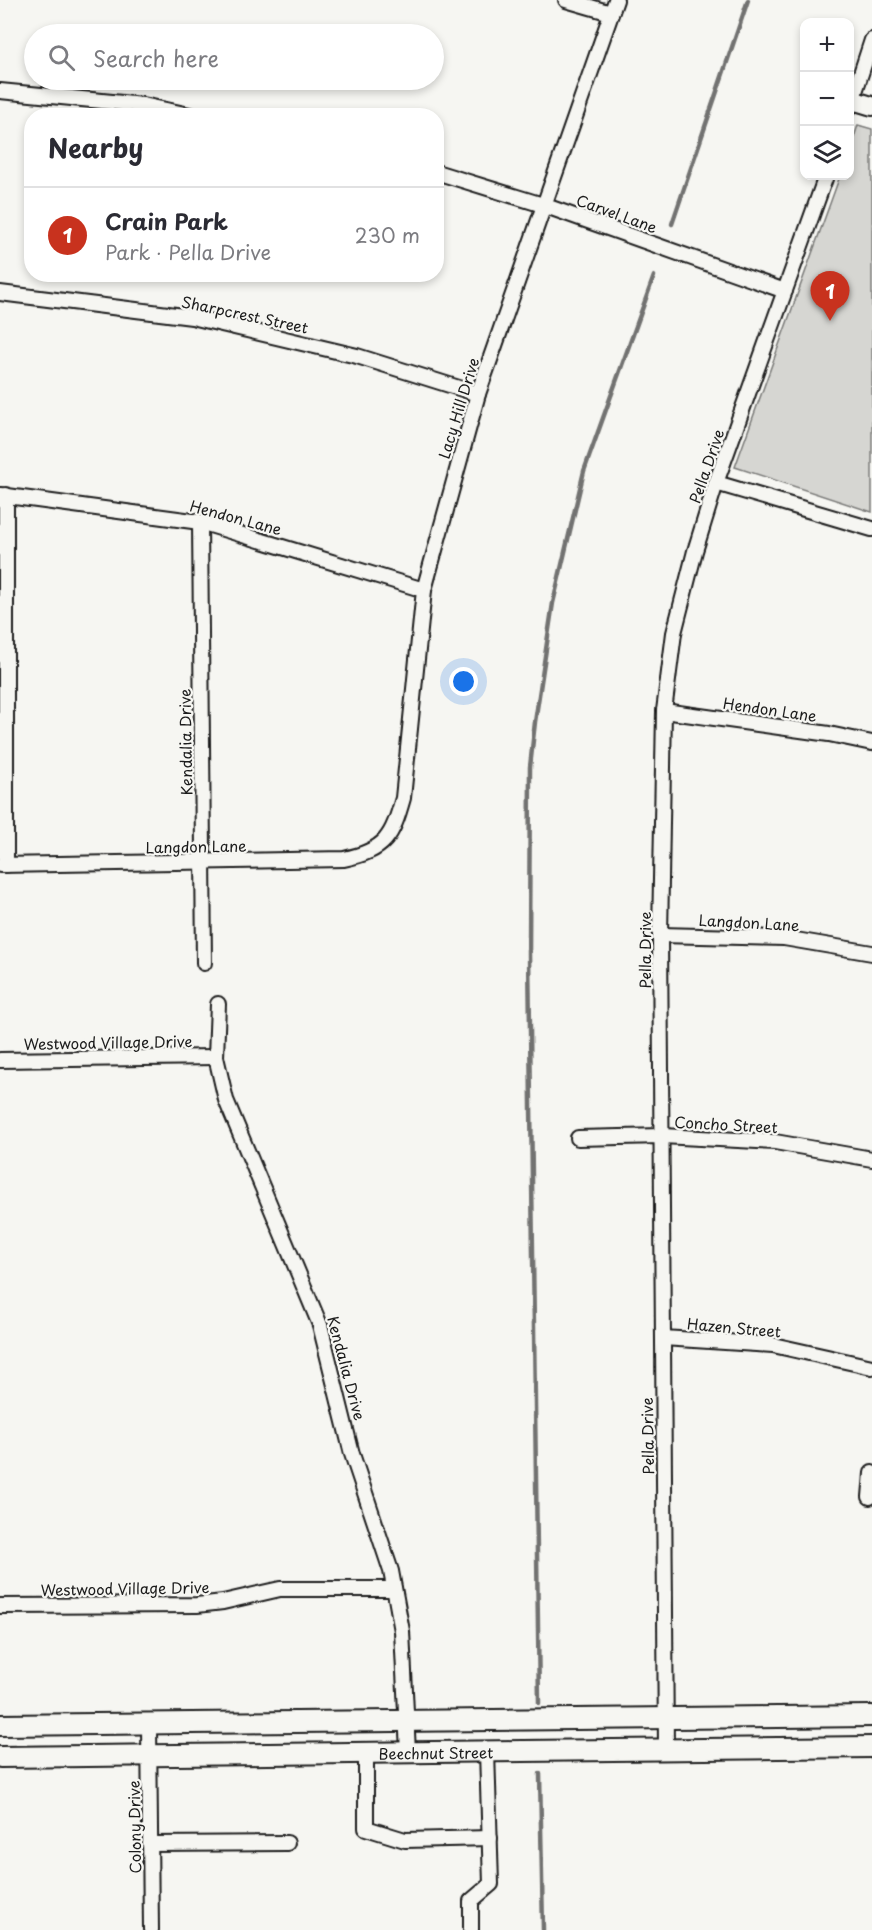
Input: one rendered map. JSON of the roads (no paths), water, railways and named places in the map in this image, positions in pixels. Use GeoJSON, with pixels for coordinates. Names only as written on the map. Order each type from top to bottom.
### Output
{"type":"FeatureCollection","features":[{"type":"Feature","properties":{"kind":"main road","name":"Beechnut Street"},"geometry":{"type":"LineString","coordinates":[[0,1725],[872,1716]]}},
{"type":"Feature","properties":{"kind":"main road","name":"Beechnut Street"},"geometry":{"type":"LineString","coordinates":[[0,1757],[872,1747]]}},
{"type":"Feature","properties":{"kind":"street"},"geometry":{"type":"LineString","coordinates":[[566,0],[613,6]]}},
{"type":"Feature","properties":{"kind":"street","name":"Lacy Hill Drive"},"geometry":{"type":"LineString","coordinates":[[387,838],[396,825],[403,798],[424,590],[478,394],[613,6]]}},
{"type":"Feature","properties":{"kind":"street"},"geometry":{"type":"LineString","coordinates":[[854,95],[872,39]]}},
{"type":"Feature","properties":{"kind":"street"},"geometry":{"type":"LineString","coordinates":[[0,91],[157,108]]}},
{"type":"Feature","properties":{"kind":"street"},"geometry":{"type":"LineString","coordinates":[[854,104],[872,106]]}},
{"type":"Feature","properties":{"kind":"street","name":"Carvel Lane"},"geometry":{"type":"LineString","coordinates":[[444,174],[543,204],[785,291]]}},
{"type":"Feature","properties":{"kind":"street","name":"Pella Drive"},"geometry":{"type":"LineString","coordinates":[[666,1749],[660,935],[664,711],[674,633],[695,551],[716,483],[825,180]]}},
{"type":"Feature","properties":{"kind":"street","name":"Sharpcrest Street"},"geometry":{"type":"LineString","coordinates":[[0,293],[192,317],[357,356],[478,394]]}},
{"type":"Feature","properties":{"kind":"street"},"geometry":{"type":"LineString","coordinates":[[716,483],[872,529]]}},
{"type":"Feature","properties":{"kind":"street"},"geometry":{"type":"LineString","coordinates":[[3,495],[3,865]]}},
{"type":"Feature","properties":{"kind":"street","name":"Hendon Lane"},"geometry":{"type":"LineString","coordinates":[[3,495],[200,522],[424,590]]}},
{"type":"Feature","properties":{"kind":"street","name":"Kendalia Drive"},"geometry":{"type":"LineString","coordinates":[[200,522],[204,963]]}},
{"type":"Feature","properties":{"kind":"street","name":"Hendon Lane"},"geometry":{"type":"LineString","coordinates":[[664,711],[829,734],[872,743]]}},
{"type":"Feature","properties":{"kind":"street","name":"Langdon Lane"},"geometry":{"type":"LineString","coordinates":[[3,865],[344,859],[364,855],[377,848],[387,838]]}},
{"type":"Feature","properties":{"kind":"street","name":"Langdon Lane"},"geometry":{"type":"LineString","coordinates":[[660,935],[784,938],[872,953]]}},
{"type":"Feature","properties":{"kind":"street","name":"Kendalia Drive"},"geometry":{"type":"LineString","coordinates":[[218,1004],[216,1057],[226,1100],[320,1325],[352,1454],[391,1571],[402,1630],[408,1752]]}},
{"type":"Feature","properties":{"kind":"street","name":"Westwood Village Drive"},"geometry":{"type":"LineString","coordinates":[[0,1060],[216,1057]]}},
{"type":"Feature","properties":{"kind":"street","name":"Concho Street"},"geometry":{"type":"LineString","coordinates":[[578,1138],[662,1136],[775,1142],[872,1159]]}},
{"type":"Feature","properties":{"kind":"street","name":"Hazen Street"},"geometry":{"type":"LineString","coordinates":[[663,1338],[773,1345],[872,1367]]}},
{"type":"Feature","properties":{"kind":"street"},"geometry":{"type":"LineString","coordinates":[[870,1497],[872,1473]]}},
{"type":"Feature","properties":{"kind":"street","name":"Westwood Village Drive"},"geometry":{"type":"LineString","coordinates":[[0,1606],[197,1605],[223,1602],[280,1589],[394,1588]]}},
{"type":"Feature","properties":{"kind":"street","name":"Colony Drive"},"geometry":{"type":"LineString","coordinates":[[149,1725],[151,1930]]}},
{"type":"Feature","properties":{"kind":"street"},"geometry":{"type":"LineString","coordinates":[[471,1930],[471,1901],[491,1884],[487,1751]]}},
{"type":"Feature","properties":{"kind":"street"},"geometry":{"type":"LineString","coordinates":[[366,1753],[366,1828],[405,1840],[490,1838]]}},
{"type":"Feature","properties":{"kind":"street"},"geometry":{"type":"LineString","coordinates":[[150,1844],[287,1843]]}},
{"type":"Feature","properties":{"kind":"waterway"},"geometry":{"type":"LineString","coordinates":[[672,224],[748,0]]}},
{"type":"Feature","properties":{"kind":"waterway"},"geometry":{"type":"LineString","coordinates":[[539,1703],[529,954],[530,767],[553,603],[584,471],[654,276]]}},
{"type":"Feature","properties":{"kind":"waterway"},"geometry":{"type":"LineString","coordinates":[[540,1774],[543,1930]]}},
{"type":"Feature","properties":{"kind":"place","name":"Crain Park"},"geometry":{"type":"Point","coordinates":[830,321]}}]}
